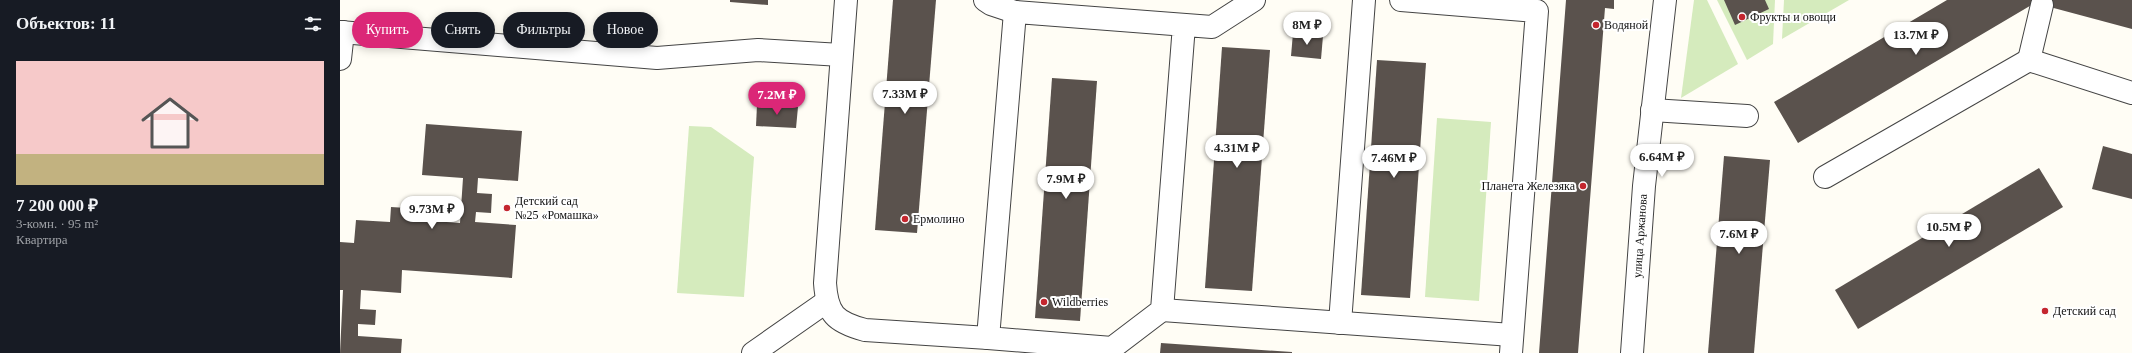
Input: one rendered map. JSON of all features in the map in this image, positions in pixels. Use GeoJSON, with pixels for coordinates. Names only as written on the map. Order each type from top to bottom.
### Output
{"type":"FeatureCollection","features":[{"type":"Feature","properties":{"kind":"street"},"geometry":{"type":"LineString","coordinates":[[846,0],[825,283],[826,302],[835,316],[848,326],[865,330],[988,338],[1114,351],[1162,310],[1340,323],[1512,344],[1545,5],[1401,0]]}},
{"type":"Feature","properties":{"kind":"street"},"geometry":{"type":"LineString","coordinates":[[985,0],[991,4],[1015,12],[1212,27],[1254,0]]}},
{"type":"Feature","properties":{"kind":"street"},"geometry":{"type":"LineString","coordinates":[[1340,323],[1364,0]]}},
{"type":"Feature","properties":{"kind":"street","name":"улица Аржанова"},"geometry":{"type":"LineString","coordinates":[[1632,353],[1652,110],[1665,0]]}},
{"type":"Feature","properties":{"kind":"street"},"geometry":{"type":"LineString","coordinates":[[1825,177],[2029,60],[2042,5]]}},
{"type":"Feature","properties":{"kind":"street"},"geometry":{"type":"LineString","coordinates":[[988,338],[1015,12]]}},
{"type":"Feature","properties":{"kind":"street"},"geometry":{"type":"LineString","coordinates":[[1162,310],[1184,25]]}},
{"type":"Feature","properties":{"kind":"street"},"geometry":{"type":"LineString","coordinates":[[340,59],[341,32],[657,58],[758,50],[841,55]]}},
{"type":"Feature","properties":{"kind":"street"},"geometry":{"type":"LineString","coordinates":[[2029,60],[2132,93]]}},
{"type":"Feature","properties":{"kind":"street"},"geometry":{"type":"LineString","coordinates":[[1652,110],[1747,116]]}},
{"type":"Feature","properties":{"kind":"street"},"geometry":{"type":"LineString","coordinates":[[753,353],[826,302]]}},
{"type":"Feature","properties":{"kind":"green space"},"geometry":{"type":"Polygon","coordinates":[[[1694,0],[1707,0],[1738,64],[1681,98],[1694,0]]]}},
{"type":"Feature","properties":{"kind":"green space"},"geometry":{"type":"Polygon","coordinates":[[[1717,0],[1775,0],[1773,44],[1747,60],[1717,0]]]}},
{"type":"Feature","properties":{"kind":"green space"},"geometry":{"type":"Polygon","coordinates":[[[1784,0],[1849,0],[1782,39],[1784,0]]]}},
{"type":"Feature","properties":{"kind":"green space"},"geometry":{"type":"Polygon","coordinates":[[[1437,118],[1491,122],[1479,301],[1425,297],[1437,118]]]}},
{"type":"Feature","properties":{"kind":"green space"},"geometry":{"type":"Polygon","coordinates":[[[689,126],[711,127],[754,157],[744,297],[677,293],[689,126]]]}},
{"type":"Feature","properties":{"kind":"building"},"geometry":{"type":"Polygon","coordinates":[[[730,0],[768,0],[768,5],[730,2],[730,0]]]}},
{"type":"Feature","properties":{"kind":"building"},"geometry":{"type":"Polygon","coordinates":[[[893,0],[936,0],[917,233],[875,230],[893,0]]]}},
{"type":"Feature","properties":{"kind":"building"},"geometry":{"type":"Polygon","coordinates":[[[1566,0],[1614,0],[1614,9],[1605,8],[1578,353],[1539,353],[1566,0]]]}},
{"type":"Feature","properties":{"kind":"building","name":"Фрукты и овощи"},"geometry":{"type":"Polygon","coordinates":[[[1724,0],[1765,0],[1769,9],[1735,25],[1724,0]]]}},
{"type":"Feature","properties":{"kind":"building"},"geometry":{"type":"Polygon","coordinates":[[[1947,0],[2132,0],[2132,29],[2035,3],[1798,143],[1774,102],[1947,0]]]}},
{"type":"Feature","properties":{"kind":"building"},"geometry":{"type":"Polygon","coordinates":[[[1293,33],[1323,36],[1321,59],[1291,56],[1293,33]]]}},
{"type":"Feature","properties":{"kind":"building"},"geometry":{"type":"Polygon","coordinates":[[[1222,47],[1270,50],[1252,291],[1205,288],[1222,47]]]}},
{"type":"Feature","properties":{"kind":"building"},"geometry":{"type":"Polygon","coordinates":[[[1377,60],[1426,63],[1410,298],[1361,295],[1377,60]]]}},
{"type":"Feature","properties":{"kind":"building"},"geometry":{"type":"Polygon","coordinates":[[[1052,78],[1097,81],[1080,321],[1035,318],[1052,78]]]}},
{"type":"Feature","properties":{"kind":"building"},"geometry":{"type":"Polygon","coordinates":[[[757,105],[798,107],[796,128],[756,126],[757,105]]]}},
{"type":"Feature","properties":{"kind":"building"},"geometry":{"type":"Polygon","coordinates":[[[426,124],[522,131],[518,181],[478,178],[477,193],[492,194],[491,213],[476,212],[475,222],[516,225],[512,278],[402,270],[401,293],[361,290],[360,309],[376,310],[375,325],[358,324],[358,336],[402,339],[401,353],[340,353],[343,290],[340,290],[340,242],[354,243],[356,220],[390,222],[391,207],[407,208],[406,219],[460,223],[463,178],[422,175],[426,124]]]}},
{"type":"Feature","properties":{"kind":"building"},"geometry":{"type":"Polygon","coordinates":[[[2103,146],[2132,154],[2132,199],[2092,189],[2103,146]]]}},
{"type":"Feature","properties":{"kind":"building"},"geometry":{"type":"Polygon","coordinates":[[[1724,156],[1770,160],[1754,353],[1708,353],[1724,156]]]}},
{"type":"Feature","properties":{"kind":"building"},"geometry":{"type":"Polygon","coordinates":[[[2039,168],[2063,207],[1858,329],[1835,290],[2039,168]]]}},
{"type":"Feature","properties":{"kind":"building"},"geometry":{"type":"Polygon","coordinates":[[[1161,343],[1292,352],[1292,353],[1160,353],[1161,343]]]}},
{"type":"Feature","properties":{"kind":"place","name":"Фрукты и овощи"},"geometry":{"type":"Point","coordinates":[1742,17]}},
{"type":"Feature","properties":{"kind":"place","name":"Водяной"},"geometry":{"type":"Point","coordinates":[1596,25]}},
{"type":"Feature","properties":{"kind":"place","name":"Планета Железяка"},"geometry":{"type":"Point","coordinates":[1583,186]}},
{"type":"Feature","properties":{"kind":"place","name":"Детский сад №25 «Ромашка»"},"geometry":{"type":"Point","coordinates":[507,208]}},
{"type":"Feature","properties":{"kind":"place","name":"Ермолино"},"geometry":{"type":"Point","coordinates":[905,219]}},
{"type":"Feature","properties":{"kind":"place","name":"Wildberries"},"geometry":{"type":"Point","coordinates":[1044,302]}},
{"type":"Feature","properties":{"kind":"place","name":"Детский сад"},"geometry":{"type":"Point","coordinates":[2045,311]}}]}
